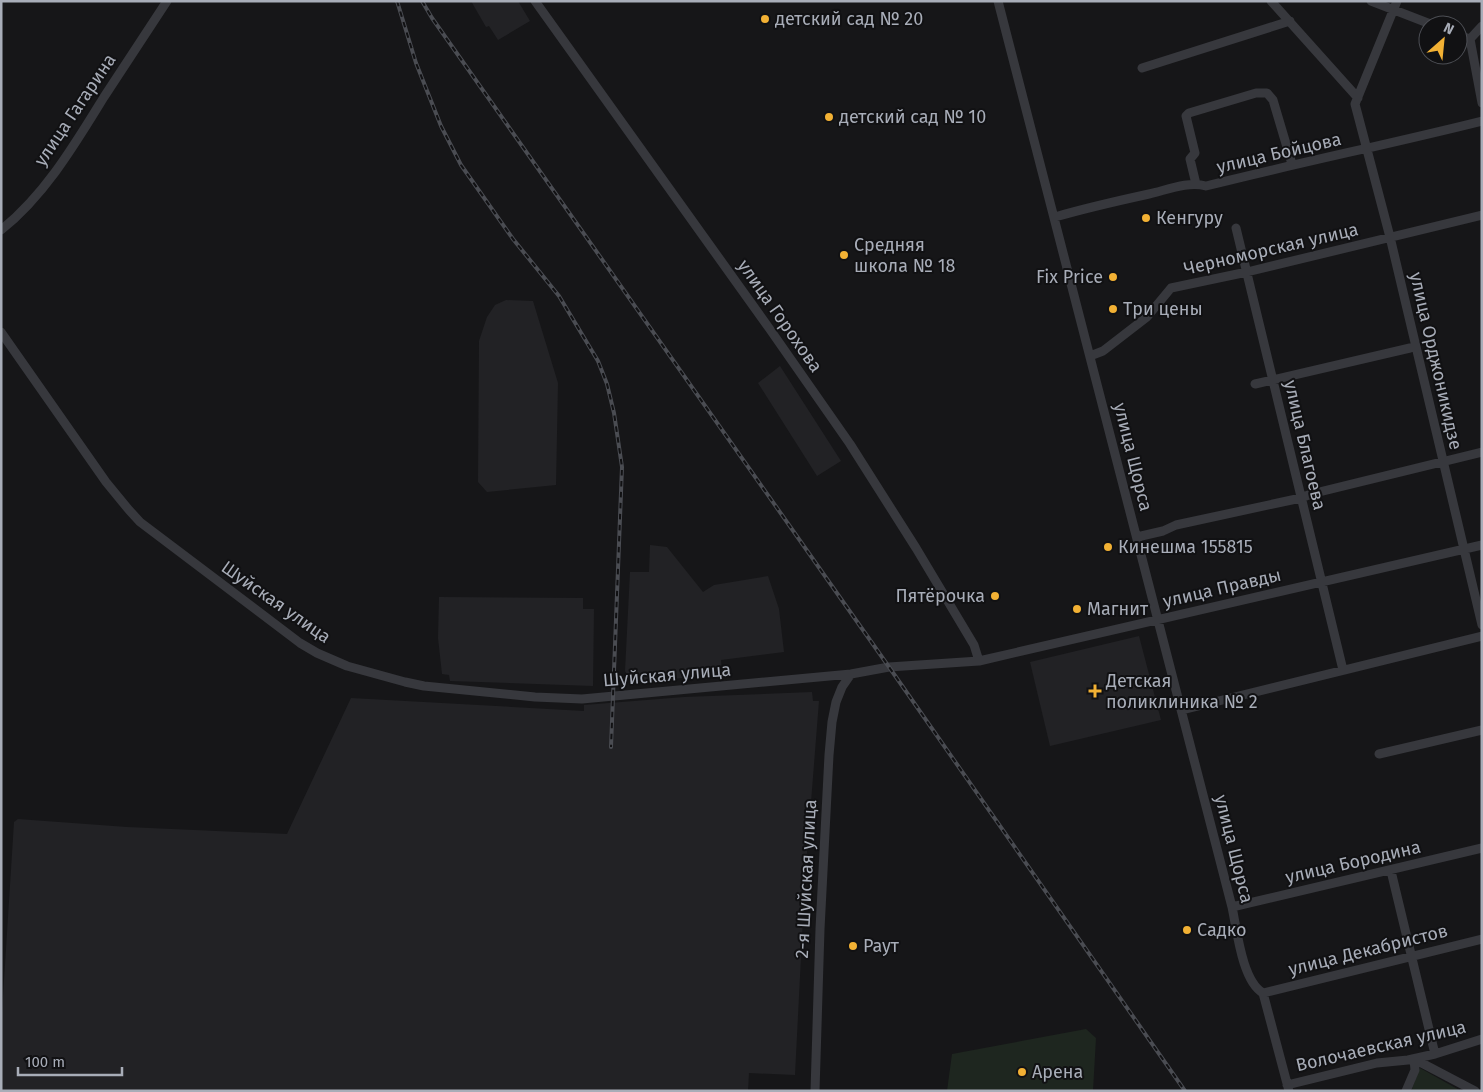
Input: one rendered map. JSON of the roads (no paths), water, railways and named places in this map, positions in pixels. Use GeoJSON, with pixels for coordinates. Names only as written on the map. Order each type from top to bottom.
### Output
{"type":"FeatureCollection","features":[{"type":"Feature","properties":{"kind":"street","name":"улица Гагарина"},"geometry":{"type":"LineString","coordinates":[[1,230],[32,202],[78,140],[167,1]]}},
{"type":"Feature","properties":{"kind":"street","name":"улица Горохова"},"geometry":{"type":"LineString","coordinates":[[535,1],[850,444],[974,645],[979,661]]}},
{"type":"Feature","properties":{"kind":"street","name":"улица Щорса"},"geometry":{"type":"LineString","coordinates":[[998,1],[1182,710],[1248,976],[1257,990],[1263,993],[1288,1088]]}},
{"type":"Feature","properties":{"kind":"street","name":"улица Орджоникидзе"},"geometry":{"type":"LineString","coordinates":[[1271,1],[1357,101],[1482,625]]}},
{"type":"Feature","properties":{"kind":"street"},"geometry":{"type":"LineString","coordinates":[[1371,1],[1395,6],[1418,18]]}},
{"type":"Feature","properties":{"kind":"street"},"geometry":{"type":"LineString","coordinates":[[1357,101],[1395,6]]}},
{"type":"Feature","properties":{"kind":"street"},"geometry":{"type":"LineString","coordinates":[[1142,68],[1290,22]]}},
{"type":"Feature","properties":{"kind":"street"},"geometry":{"type":"LineString","coordinates":[[1482,26],[1470,39],[1482,103]]}},
{"type":"Feature","properties":{"kind":"street"},"geometry":{"type":"LineString","coordinates":[[1196,184],[1190,160],[1195,153],[1186,116],[1189,113],[1256,94],[1267,93],[1273,100],[1292,164]]}},
{"type":"Feature","properties":{"kind":"street","name":"улица Бойцова"},"geometry":{"type":"LineString","coordinates":[[1055,217],[1094,206],[1196,184],[1206,186],[1292,164],[1367,149],[1482,121]]}},
{"type":"Feature","properties":{"kind":"street","name":"Черноморская улица"},"geometry":{"type":"LineString","coordinates":[[1090,356],[1103,351],[1141,323],[1154,311],[1171,288],[1247,272],[1482,215]]}},
{"type":"Feature","properties":{"kind":"street","name":"улица Благоева"},"geometry":{"type":"LineString","coordinates":[[1236,228],[1343,670]]}},
{"type":"Feature","properties":{"kind":"street","name":"Шуйская улица"},"geometry":{"type":"LineString","coordinates":[[1,332],[106,482],[140,522],[300,643],[317,653],[347,666],[424,686],[507,695],[573,698],[851,674]]}},
{"type":"Feature","properties":{"kind":"street"},"geometry":{"type":"LineString","coordinates":[[1255,384],[1410,348]]}},
{"type":"Feature","properties":{"kind":"street"},"geometry":{"type":"LineString","coordinates":[[1137,537],[1163,531],[1176,525],[1301,498],[1482,452]]}},
{"type":"Feature","properties":{"kind":"street","name":"улица Правды"},"geometry":{"type":"LineString","coordinates":[[851,674],[889,667],[979,661],[1482,545]]}},
{"type":"Feature","properties":{"kind":"street"},"geometry":{"type":"LineString","coordinates":[[1182,710],[1482,636]]}},
{"type":"Feature","properties":{"kind":"street","name":"2-я Шуйская улица"},"geometry":{"type":"LineString","coordinates":[[815,1091],[820,929],[829,755],[836,702],[842,687],[851,674]]}},
{"type":"Feature","properties":{"kind":"street"},"geometry":{"type":"LineString","coordinates":[[1379,754],[1482,730]]}},
{"type":"Feature","properties":{"kind":"street","name":"улица Бородина"},"geometry":{"type":"LineString","coordinates":[[1232,907],[1482,848]]}},
{"type":"Feature","properties":{"kind":"street"},"geometry":{"type":"LineString","coordinates":[[1391,871],[1435,1054]]}},
{"type":"Feature","properties":{"kind":"street","name":"улица Декабристов"},"geometry":{"type":"LineString","coordinates":[[1263,993],[1482,939]]}},
{"type":"Feature","properties":{"kind":"street","name":"Волочаевская улица"},"geometry":{"type":"LineString","coordinates":[[1288,1088],[1377,1063],[1414,1059],[1435,1054],[1482,1039]]}},
{"type":"Feature","properties":{"kind":"street"},"geometry":{"type":"LineString","coordinates":[[1406,1091],[1415,1070],[1414,1059]]}},
{"type":"Feature","properties":{"kind":"street"},"geometry":{"type":"LineString","coordinates":[[1414,1059],[1475,1091]]}},
{"type":"Feature","properties":{"kind":"railway"},"geometry":{"type":"LineString","coordinates":[[397,1],[416,63],[441,126],[461,165],[513,239],[559,296],[598,361],[607,384],[614,413],[622,467],[611,747]]}},
{"type":"Feature","properties":{"kind":"railway"},"geometry":{"type":"LineString","coordinates":[[422,1],[432,18],[1185,1091]]}},
{"type":"Feature","properties":{"kind":"place","name":"детский сад № 20"},"geometry":{"type":"Point","coordinates":[765,19]}},
{"type":"Feature","properties":{"kind":"place","name":"детский сад № 10"},"geometry":{"type":"Point","coordinates":[829,117]}},
{"type":"Feature","properties":{"kind":"place","name":"Кенгуру"},"geometry":{"type":"Point","coordinates":[1146,218]}},
{"type":"Feature","properties":{"kind":"place","name":"Средняя школа № 18"},"geometry":{"type":"Point","coordinates":[844,255]}},
{"type":"Feature","properties":{"kind":"place","name":"Fix Price"},"geometry":{"type":"Point","coordinates":[1113,277]}},
{"type":"Feature","properties":{"kind":"place","name":"Три цены"},"geometry":{"type":"Point","coordinates":[1113,309]}},
{"type":"Feature","properties":{"kind":"place","name":"Кинешма 155815"},"geometry":{"type":"Point","coordinates":[1108,547]}},
{"type":"Feature","properties":{"kind":"place","name":"Пятёрочка"},"geometry":{"type":"Point","coordinates":[995,596]}},
{"type":"Feature","properties":{"kind":"place","name":"Магнит"},"geometry":{"type":"Point","coordinates":[1077,609]}},
{"type":"Feature","properties":{"kind":"place","name":"Детская поликлиника № 2"},"geometry":{"type":"Point","coordinates":[1095,691]}},
{"type":"Feature","properties":{"kind":"place","name":"Садко"},"geometry":{"type":"Point","coordinates":[1187,930]}},
{"type":"Feature","properties":{"kind":"place","name":"Раут"},"geometry":{"type":"Point","coordinates":[853,946]}},
{"type":"Feature","properties":{"kind":"place","name":"Арена"},"geometry":{"type":"Point","coordinates":[1022,1072]}}]}
